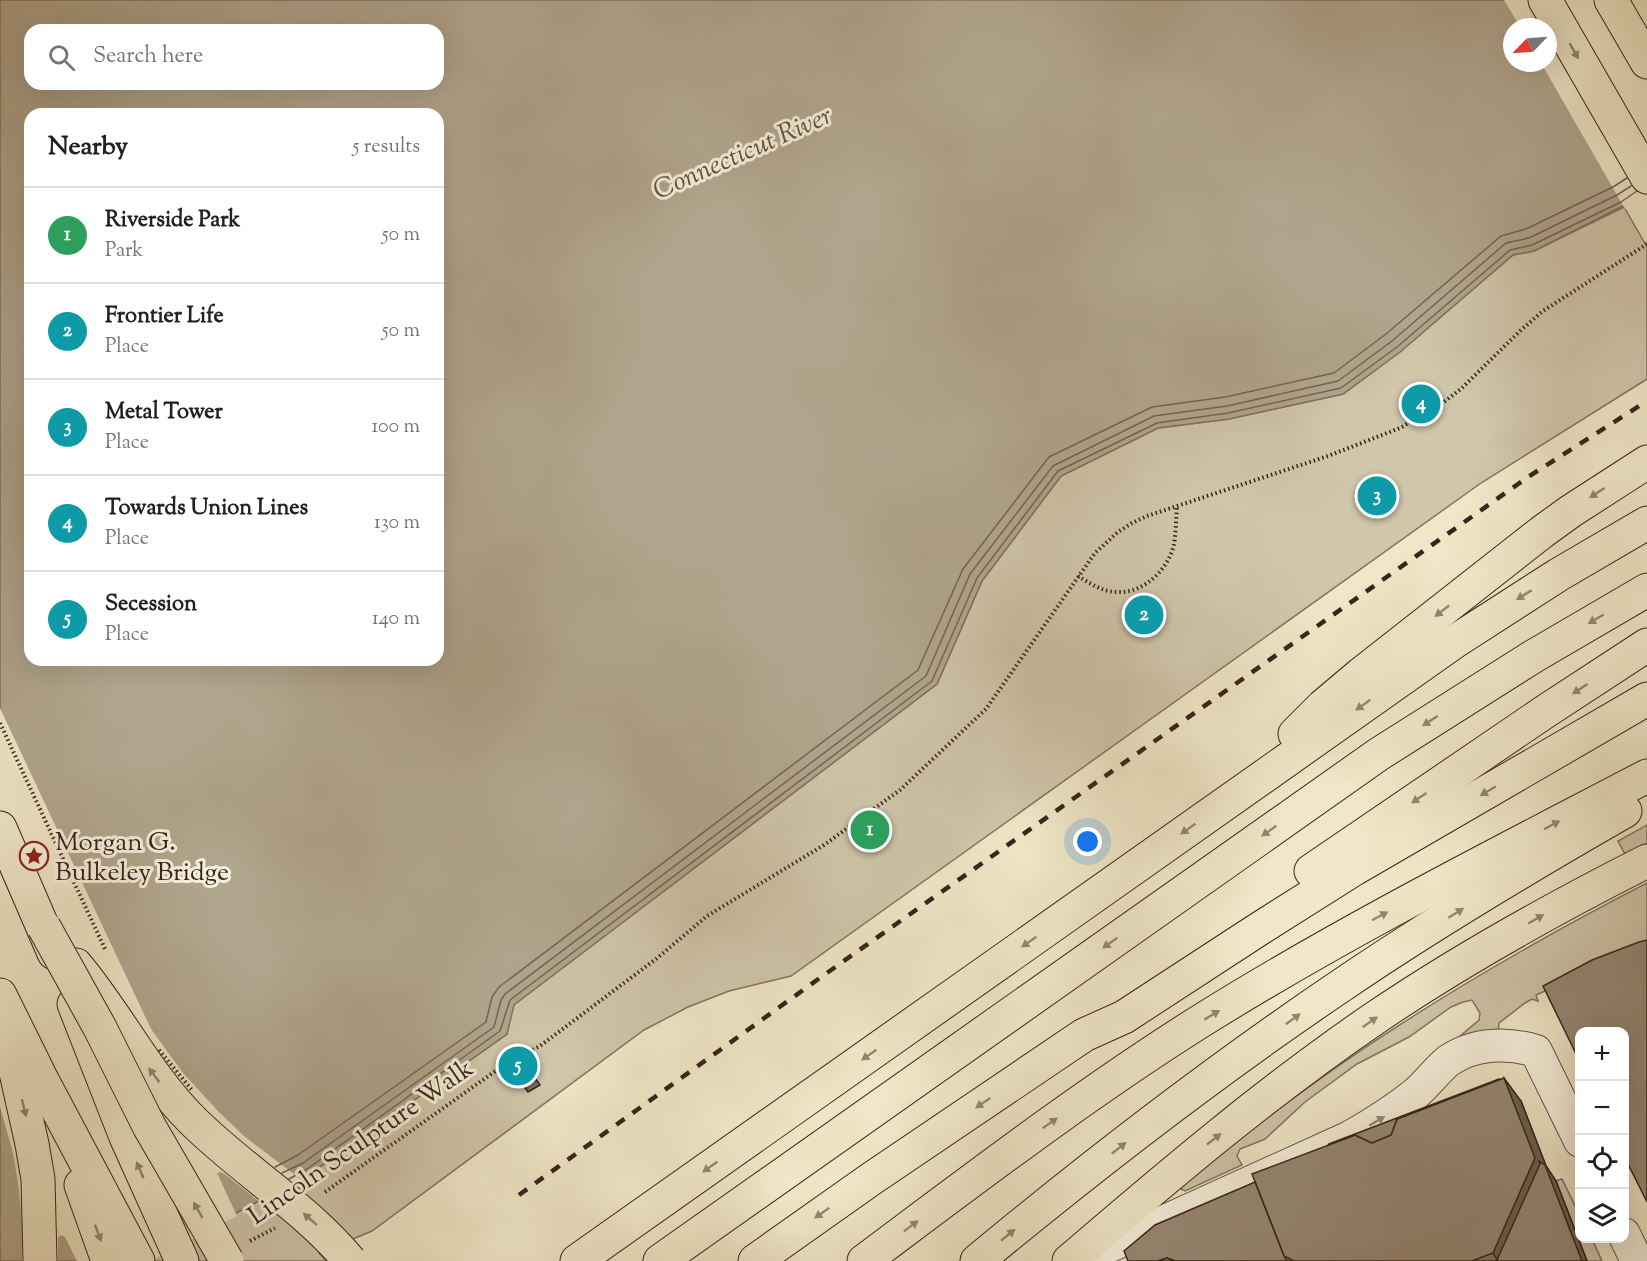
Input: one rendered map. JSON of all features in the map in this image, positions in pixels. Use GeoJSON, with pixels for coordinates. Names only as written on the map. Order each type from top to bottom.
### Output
{"type":"FeatureCollection","features":[{"type":"Feature","properties":{"kind":"highway"},"geometry":{"type":"LineString","coordinates":[[1545,0],[1647,177]]}},
{"type":"Feature","properties":{"kind":"highway"},"geometry":{"type":"LineString","coordinates":[[1611,0],[1647,62]]}},
{"type":"Feature","properties":{"kind":"highway"},"geometry":{"type":"LineString","coordinates":[[1270,771],[1290,740],[1304,724],[1361,674],[1551,525],[1647,462]]}},
{"type":"Feature","properties":{"kind":"highway"},"geometry":{"type":"LineString","coordinates":[[577,1261],[1494,615],[1647,523]]}},
{"type":"Feature","properties":{"kind":"highway"},"geometry":{"type":"LineString","coordinates":[[660,1261],[1379,754],[1534,656],[1647,590]]}},
{"type":"Feature","properties":{"kind":"highway"},"geometry":{"type":"LineString","coordinates":[[1084,1035],[1098,1018],[1116,1004],[1543,713],[1647,645]]}},
{"type":"Feature","properties":{"kind":"highway"},"geometry":{"type":"LineString","coordinates":[[755,1261],[871,1179],[1084,1035],[1124,1017],[1354,869],[1647,699]]}},
{"type":"Feature","properties":{"kind":"highway"},"geometry":{"type":"LineString","coordinates":[[864,1261],[1002,1158],[1119,1075],[1203,1020],[1363,925],[1647,776]]}},
{"type":"Feature","properties":{"kind":"highway"},"geometry":{"type":"LineString","coordinates":[[977,1261],[1040,1209],[1171,1108],[1341,985],[1495,888],[1647,799]]}},
{"type":"Feature","properties":{"kind":"highway"},"geometry":{"type":"LineString","coordinates":[[0,828],[44,927],[130,1146],[182,1261]]}},
{"type":"Feature","properties":{"kind":"highway"},"geometry":{"type":"LineString","coordinates":[[1069,1261],[1168,1176],[1332,1048],[1409,996],[1514,932],[1647,861]]}},
{"type":"Feature","properties":{"kind":"highway"},"geometry":{"type":"LineString","coordinates":[[44,927],[100,1028],[149,1126],[235,1253]]}},
{"type":"Feature","properties":{"kind":"highway"},"geometry":{"type":"LineString","coordinates":[[44,927],[88,979],[149,1070],[181,1109],[225,1150],[313,1221],[350,1261]]}},
{"type":"Feature","properties":{"kind":"highway"},"geometry":{"type":"LineString","coordinates":[[3,1001],[138,1261]]}},
{"type":"Feature","properties":{"kind":"highway"},"geometry":{"type":"LineString","coordinates":[[3,1001],[9,1042],[38,1179],[40,1261]]}},
{"type":"Feature","properties":{"kind":"highway"},"geometry":{"type":"LineString","coordinates":[[42,1080],[108,1261]]}},
{"type":"Feature","properties":{"kind":"street"},"geometry":{"type":"LineString","coordinates":[[1077,1261],[1350,1137],[1392,1112],[1418,1091],[1448,1061],[1478,1048],[1518,1045],[1536,1051],[1577,1135]]}},
{"type":"Feature","properties":{"kind":"street"},"geometry":{"type":"LineString","coordinates":[[1628,1243],[1637,1261]]}},
{"type":"Feature","properties":{"kind":"path"},"geometry":{"type":"LineString","coordinates":[[1077,576],[1100,588],[1119,593],[1144,585],[1153,579],[1165,565],[1173,546],[1177,507],[1329,456],[1382,436],[1417,418],[1462,388],[1543,311],[1647,244]]}},
{"type":"Feature","properties":{"kind":"path","name":"Lincoln Sculpture Walk"},"geometry":{"type":"LineString","coordinates":[[319,1196],[512,1060],[540,1046],[656,959],[707,916],[824,845],[900,790],[986,709],[1095,553],[1118,532],[1132,523],[1177,507]]}},
{"type":"Feature","properties":{"kind":"path"},"geometry":{"type":"LineString","coordinates":[[0,723],[108,955]]}},
{"type":"Feature","properties":{"kind":"path"},"geometry":{"type":"LineString","coordinates":[[154,1042],[159,1050]]}},
{"type":"Feature","properties":{"kind":"path","name":"Lincoln Sculpture Walk"},"geometry":{"type":"LineString","coordinates":[[235,1253],[283,1222]]}},
{"type":"Feature","properties":{"kind":"shaded area"},"geometry":{"type":"Polygon","coordinates":[[[1624,207],[1647,247],[1647,379],[1481,483],[791,976],[729,991],[688,1007],[644,1030],[372,1231],[319,1253],[326,1261],[144,1261],[310,1174],[507,1034],[513,1005],[937,684],[982,581],[1061,476],[1158,428],[1229,419],[1343,394],[1400,352],[1513,255],[1534,251],[1624,207]]]}},
{"type":"Feature","properties":{"kind":"shaded area"},"geometry":{"type":"Polygon","coordinates":[[[1647,825],[1647,846],[1626,856],[1618,841],[1647,825]]]}},
{"type":"Feature","properties":{"kind":"shaded area"},"geometry":{"type":"Polygon","coordinates":[[[1647,883],[1647,946],[1536,995],[1538,1001],[1532,999],[1499,1023],[1498,1035],[1452,1043],[1479,1020],[1480,1013],[1472,1000],[1451,1007],[1409,1037],[1357,1064],[1305,1102],[1265,1139],[1240,1149],[1237,1156],[1242,1165],[1185,1191],[1177,1187],[1258,1124],[1398,1026],[1521,952],[1647,883]]]}},
{"type":"Feature","properties":{"kind":"shaded area"},"geometry":{"type":"Polygon","coordinates":[[[1551,1178],[1556,1181],[1562,1179],[1575,1206],[1575,1243],[1594,1243],[1602,1261],[1551,1261],[1551,1178]]]}},
{"type":"Feature","properties":{"kind":"water","name":"Connecticut River"},"geometry":{"type":"Polygon","coordinates":[[[0,0],[1647,0],[1635,200],[1534,251],[1513,255],[1400,352],[1343,394],[1229,419],[1158,428],[1061,476],[982,581],[937,684],[514,1005],[507,1034],[310,1174],[144,1261],[0,1261],[0,0]]]}},
{"type":"Feature","properties":{"kind":"pier"},"geometry":{"type":"Polygon","coordinates":[[[1504,0],[1647,0],[1647,195],[1625,209],[1546,72],[1557,72],[1557,18],[1515,18],[1504,0]]]}},
{"type":"Feature","properties":{"kind":"pier","name":"Morgan G. Bulkeley Bridge"},"geometry":{"type":"Polygon","coordinates":[[[0,708],[151,1029],[183,1073],[217,1110],[244,1136],[303,1181],[261,1203],[226,1175],[221,1172],[217,1173],[237,1216],[151,1261],[77,1261],[65,1237],[61,1235],[58,1237],[58,1261],[22,1261],[19,1189],[13,1153],[0,1107],[0,708]]]}},
{"type":"Feature","properties":{"kind":"building"},"geometry":{"type":"Polygon","coordinates":[[[1647,940],[1647,1202],[1629,1166],[1629,1027],[1575,1027],[1575,1052],[1543,986],[1592,960],[1647,940]]]}},
{"type":"Feature","properties":{"kind":"building"},"geometry":{"type":"Polygon","coordinates":[[[523,1061],[536,1080],[525,1088],[512,1068],[523,1061]]]}},
{"type":"Feature","properties":{"kind":"building"},"geometry":{"type":"Polygon","coordinates":[[[1504,1078],[1535,1158],[1493,1253],[1472,1261],[1294,1261],[1284,1256],[1252,1174],[1355,1135],[1372,1143],[1391,1135],[1397,1119],[1504,1078]]]}},
{"type":"Feature","properties":{"kind":"building"},"geometry":{"type":"Polygon","coordinates":[[[1500,1079],[1397,1119],[1391,1135],[1372,1143],[1355,1135],[1328,1145],[1329,1144],[1500,1079]]]}},
{"type":"Feature","properties":{"kind":"building"},"geometry":{"type":"Polygon","coordinates":[[[1539,1161],[1545,1165],[1582,1261],[1495,1261],[1497,1260],[1540,1164],[1539,1161]]]}},
{"type":"Feature","properties":{"kind":"building"},"geometry":{"type":"Polygon","coordinates":[[[1255,1182],[1287,1261],[1175,1261],[1167,1258],[1158,1261],[1128,1261],[1124,1251],[1155,1225],[1255,1182]]]}},
{"type":"Feature","properties":{"kind":"building"},"geometry":{"type":"Polygon","coordinates":[[[1167,1258],[1175,1261],[1158,1261],[1167,1258]]]}},
{"type":"Feature","properties":{"kind":"railway"},"geometry":{"type":"LineString","coordinates":[[519,1195],[817,980],[1528,477],[1647,401]]}},
{"type":"Feature","properties":{"kind":"place","name":"Towards Union Lines"},"geometry":{"type":"Point","coordinates":[1421,404]}},
{"type":"Feature","properties":{"kind":"place","name":"Metal Tower"},"geometry":{"type":"Point","coordinates":[1377,496]}},
{"type":"Feature","properties":{"kind":"place","name":"Frontier Life"},"geometry":{"type":"Point","coordinates":[1144,615]}},
{"type":"Feature","properties":{"kind":"place","name":"Riverside Park"},"geometry":{"type":"Point","coordinates":[870,830]}},
{"type":"Feature","properties":{"kind":"place","name":"Morgan G. Bulkeley Bridge"},"geometry":{"type":"Point","coordinates":[34,856]}},
{"type":"Feature","properties":{"kind":"place","name":"Secession"},"geometry":{"type":"Point","coordinates":[518,1066]}}]}
